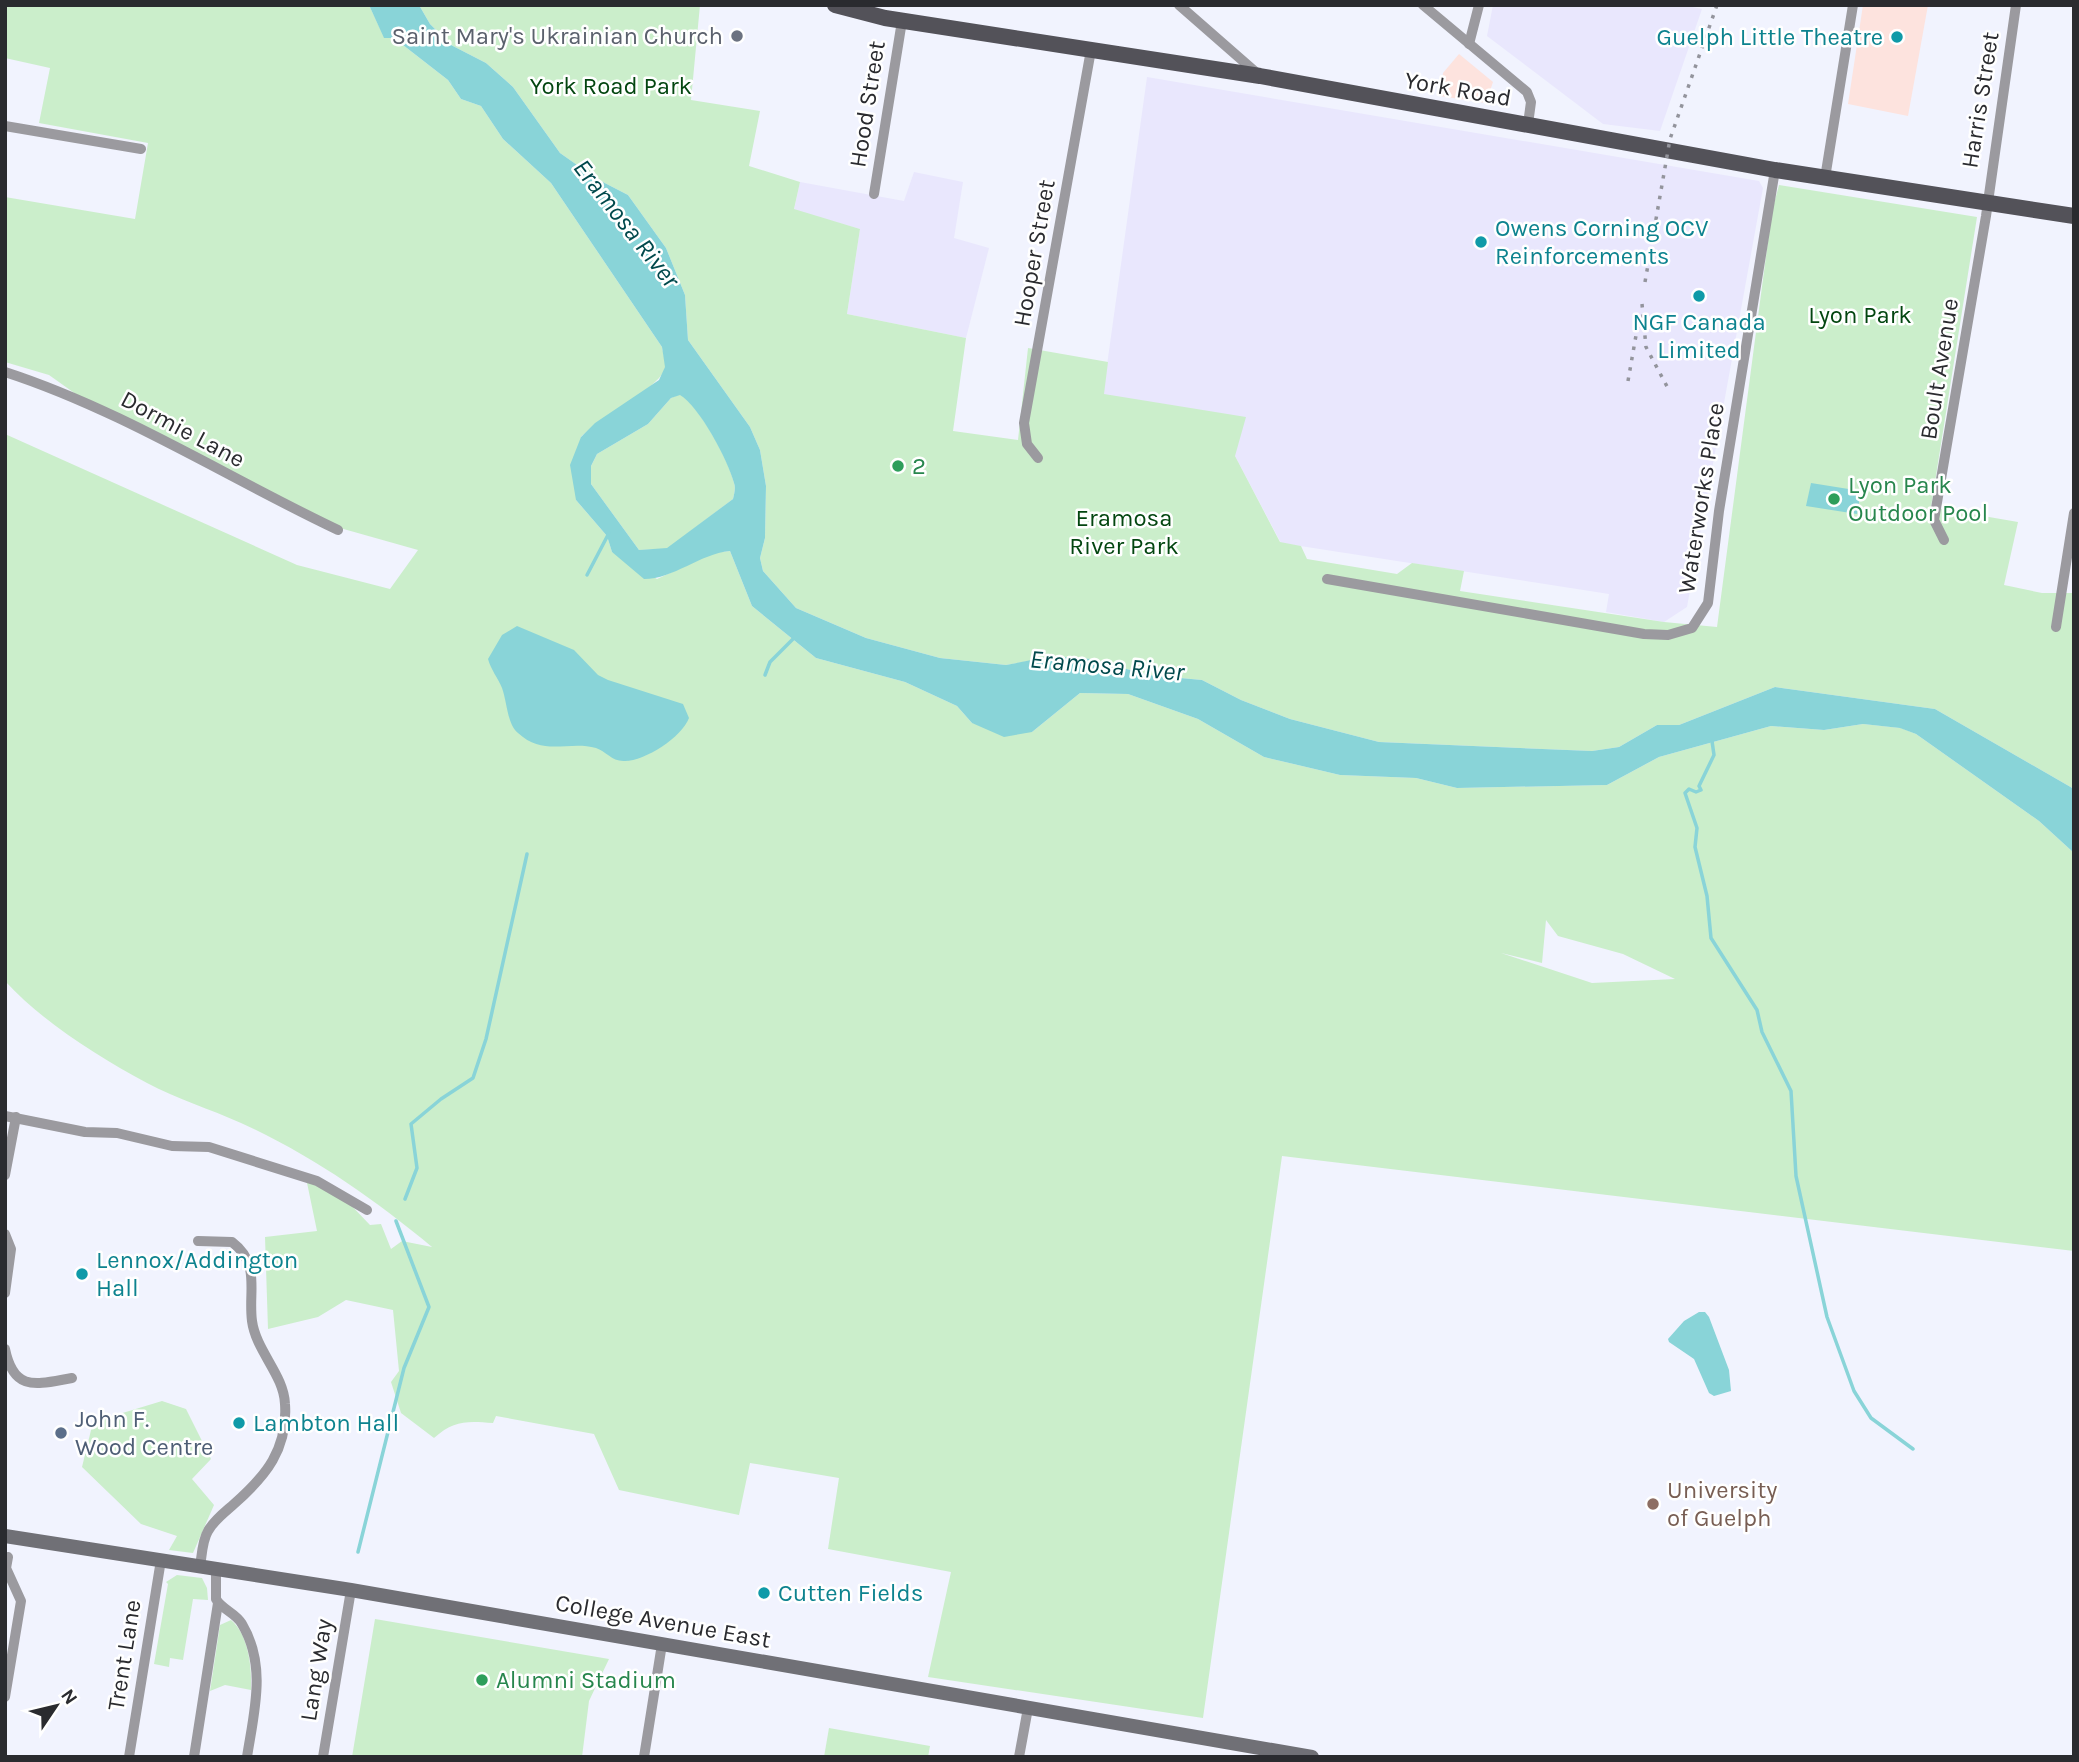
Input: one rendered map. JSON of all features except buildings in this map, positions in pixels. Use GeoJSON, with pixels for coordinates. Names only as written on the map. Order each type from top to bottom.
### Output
{"type":"FeatureCollection","features":[{"type":"Feature","properties":{"kind":"main road","name":"York Road"},"geometry":{"type":"LineString","coordinates":[[835,5],[883,12],[902,21],[1260,76],[1775,170],[2074,216]]}},
{"type":"Feature","properties":{"kind":"main road","name":"College Avenue East"},"geometry":{"type":"LineString","coordinates":[[5,1536],[351,1590],[1312,1757]]}},
{"type":"Feature","properties":{"kind":"street"},"geometry":{"type":"LineString","coordinates":[[1180,5],[1260,76]]}},
{"type":"Feature","properties":{"kind":"street"},"geometry":{"type":"LineString","coordinates":[[1423,5],[1527,92],[1531,102],[1528,124]]}},
{"type":"Feature","properties":{"kind":"street"},"geometry":{"type":"LineString","coordinates":[[1469,44],[1474,35],[1479,5]]}},
{"type":"Feature","properties":{"kind":"street"},"geometry":{"type":"LineString","coordinates":[[1825,178],[1853,5]]}},
{"type":"Feature","properties":{"kind":"street","name":"Harris Street"},"geometry":{"type":"LineString","coordinates":[[1988,202],[1995,135],[2016,5]]}},
{"type":"Feature","properties":{"kind":"street","name":"Hood Street"},"geometry":{"type":"LineString","coordinates":[[874,194],[902,21]]}},
{"type":"Feature","properties":{"kind":"street","name":"Hooper Street"},"geometry":{"type":"LineString","coordinates":[[1038,458],[1027,444],[1024,423],[1091,50]]}},
{"type":"Feature","properties":{"kind":"street"},"geometry":{"type":"LineString","coordinates":[[5,126],[141,149]]}},
{"type":"Feature","properties":{"kind":"street","name":"Waterworks Place"},"geometry":{"type":"LineString","coordinates":[[1327,579],[1644,634],[1668,635],[1692,628],[1708,603],[1719,511],[1775,170]]}},
{"type":"Feature","properties":{"kind":"street","name":"Boult Avenue"},"geometry":{"type":"LineString","coordinates":[[1944,540],[1934,520],[1988,202]]}},
{"type":"Feature","properties":{"kind":"street","name":"Dormie Lane"},"geometry":{"type":"LineString","coordinates":[[5,372],[94,406],[253,490],[338,530]]}},
{"type":"Feature","properties":{"kind":"street"},"geometry":{"type":"LineString","coordinates":[[2056,627],[2074,513]]}},
{"type":"Feature","properties":{"kind":"street"},"geometry":{"type":"LineString","coordinates":[[5,1175],[10,1116],[85,1132],[117,1133],[172,1146],[209,1147],[317,1181],[367,1210]]}},
{"type":"Feature","properties":{"kind":"street"},"geometry":{"type":"LineString","coordinates":[[5,1234],[11,1249],[5,1293]]}},
{"type":"Feature","properties":{"kind":"street"},"geometry":{"type":"LineString","coordinates":[[198,1241],[232,1242],[247,1257],[253,1275],[254,1330],[282,1390],[285,1418],[282,1440],[269,1469],[211,1526],[204,1541],[200,1567]]}},
{"type":"Feature","properties":{"kind":"street"},"geometry":{"type":"LineString","coordinates":[[5,1349],[10,1365],[26,1384],[72,1377]]}},
{"type":"Feature","properties":{"kind":"street"},"geometry":{"type":"LineString","coordinates":[[5,1697],[22,1601],[6,1568],[8,1557]]}},
{"type":"Feature","properties":{"kind":"street","name":"Trent Lane"},"geometry":{"type":"LineString","coordinates":[[129,1757],[161,1560]]}},
{"type":"Feature","properties":{"kind":"street"},"geometry":{"type":"LineString","coordinates":[[194,1757],[218,1603],[215,1594],[216,1569]]}},
{"type":"Feature","properties":{"kind":"street","name":"Lang Way"},"geometry":{"type":"LineString","coordinates":[[323,1757],[351,1590]]}},
{"type":"Feature","properties":{"kind":"street"},"geometry":{"type":"LineString","coordinates":[[218,1603],[235,1615],[245,1628],[257,1672],[257,1694],[247,1757]]}},
{"type":"Feature","properties":{"kind":"street"},"geometry":{"type":"LineString","coordinates":[[644,1757],[662,1644]]}},
{"type":"Feature","properties":{"kind":"street"},"geometry":{"type":"LineString","coordinates":[[1019,1757],[1028,1707]]}},
{"type":"Feature","properties":{"kind":"shaded area"},"geometry":{"type":"Polygon","coordinates":[[[1493,5],[1683,5],[1702,9],[1660,131],[1603,124],[1487,36],[1493,5]]]}},
{"type":"Feature","properties":{"kind":"shaded area"},"geometry":{"type":"Polygon","coordinates":[[[1863,5],[1928,5],[1908,116],[1848,104],[1863,5]]]}},
{"type":"Feature","properties":{"kind":"shaded area"},"geometry":{"type":"Polygon","coordinates":[[[1459,54],[1493,82],[1486,103],[1440,96],[1443,73],[1459,54]]]}},
{"type":"Feature","properties":{"kind":"shaded area"},"geometry":{"type":"Polygon","coordinates":[[[1147,77],[1759,181],[1763,188],[1687,607],[1664,622],[1606,612],[1609,594],[1281,543],[1235,456],[1103,394],[1147,77]]]}},
{"type":"Feature","properties":{"kind":"shaded area"},"geometry":{"type":"Polygon","coordinates":[[[914,172],[963,182],[954,238],[989,248],[966,338],[847,314],[860,229],[794,210],[800,182],[904,201],[914,172]]]}},
{"type":"Feature","properties":{"kind":"green space"},"geometry":{"type":"Polygon","coordinates":[[[5,5],[369,5],[384,37],[394,38],[448,80],[461,99],[481,106],[503,139],[551,183],[662,347],[665,368],[661,376],[641,394],[581,437],[576,500],[607,536],[612,552],[657,579],[713,553],[730,551],[752,606],[816,658],[905,682],[957,706],[972,723],[1032,732],[1080,693],[1128,694],[1198,719],[1264,757],[1340,775],[1416,778],[1457,788],[1607,785],[1659,757],[1771,726],[1824,730],[1863,724],[1901,728],[1916,734],[2039,821],[2074,853],[2074,1251],[1282,1156],[1203,1718],[928,1677],[951,1572],[828,1549],[839,1478],[750,1463],[739,1515],[619,1490],[594,1434],[496,1416],[493,1423],[461,1423],[434,1438],[401,1413],[391,1382],[399,1371],[393,1310],[346,1300],[318,1317],[268,1329],[265,1237],[317,1231],[306,1178],[347,1201],[370,1225],[381,1224],[391,1249],[402,1241],[432,1247],[387,1211],[317,1163],[241,1123],[158,1089],[90,1050],[54,1025],[5,981],[5,434],[297,565],[390,589],[418,550],[340,528],[94,407],[49,375],[5,362],[5,197],[135,219],[148,143],[39,123],[50,68],[5,58],[5,5]],[[1546,920],[1542,963],[1501,953],[1592,983],[1675,979],[1623,954],[1558,936],[1546,920]]]}},
{"type":"Feature","properties":{"kind":"green space","name":"Eramosa River Park"},"geometry":{"type":"Polygon","coordinates":[[[419,5],[700,5],[691,100],[760,111],[749,166],[800,182],[794,209],[860,229],[847,314],[966,338],[953,431],[1018,440],[1028,348],[1108,362],[1104,394],[1246,417],[1235,456],[1280,542],[1301,546],[1307,559],[1397,574],[1412,563],[1464,571],[1460,591],[1664,622],[1717,627],[1772,211],[1779,185],[1977,217],[1931,507],[2018,522],[2004,585],[2042,593],[2074,593],[2074,789],[1935,709],[1775,687],[1679,725],[1657,725],[1619,747],[1592,751],[1379,742],[1290,719],[1241,700],[1202,680],[1148,675],[1091,659],[1052,657],[1006,665],[940,658],[866,638],[796,608],[763,571],[760,558],[765,538],[766,486],[760,450],[750,427],[688,340],[685,295],[666,248],[628,195],[597,179],[560,153],[513,87],[486,63],[451,45],[430,24],[419,5]]]}},
{"type":"Feature","properties":{"kind":"green space"},"geometry":{"type":"Polygon","coordinates":[[[680,394],[696,410],[720,448],[735,485],[733,499],[667,549],[639,550],[591,484],[591,466],[597,454],[648,424],[671,398],[680,394]]]}},
{"type":"Feature","properties":{"kind":"green space"},"geometry":{"type":"Polygon","coordinates":[[[162,1401],[186,1409],[211,1459],[192,1479],[214,1505],[193,1553],[169,1550],[177,1536],[141,1524],[82,1467],[93,1422],[162,1401]]]}},
{"type":"Feature","properties":{"kind":"green space"},"geometry":{"type":"Polygon","coordinates":[[[177,1575],[202,1578],[207,1588],[208,1600],[193,1599],[183,1660],[170,1658],[169,1667],[154,1664],[168,1584],[166,1582],[177,1575]]]}},
{"type":"Feature","properties":{"kind":"green space","name":"Alumni Stadium"},"geometry":{"type":"Polygon","coordinates":[[[375,1619],[609,1659],[589,1701],[582,1757],[352,1757],[375,1619]]]}},
{"type":"Feature","properties":{"kind":"green space"},"geometry":{"type":"Polygon","coordinates":[[[231,1620],[246,1643],[251,1690],[225,1685],[210,1691],[220,1625],[231,1620]]]}},
{"type":"Feature","properties":{"kind":"green space"},"geometry":{"type":"Polygon","coordinates":[[[829,1728],[930,1746],[928,1757],[824,1757],[829,1728]]]}},
{"type":"Feature","properties":{"kind":"water","name":"Eramosa River"},"geometry":{"type":"Polygon","coordinates":[[[369,5],[419,5],[430,24],[451,45],[486,63],[513,87],[560,153],[597,179],[628,195],[666,248],[685,295],[688,340],[750,427],[760,450],[766,486],[765,538],[760,558],[763,571],[796,608],[866,638],[940,658],[1006,665],[1052,656],[1091,659],[1148,675],[1202,680],[1241,700],[1290,719],[1379,742],[1592,751],[1619,747],[1657,725],[1679,725],[1775,687],[1935,709],[2074,789],[2074,853],[2039,821],[1916,734],[1900,728],[1863,724],[1824,730],[1771,726],[1659,757],[1607,785],[1457,788],[1416,778],[1340,775],[1264,757],[1198,719],[1128,694],[1080,693],[1032,732],[1004,737],[972,723],[957,706],[905,682],[816,658],[752,606],[730,551],[708,557],[666,575],[644,579],[612,552],[607,536],[576,500],[570,465],[581,437],[595,423],[659,380],[665,367],[662,347],[551,183],[503,139],[481,106],[461,99],[448,80],[394,38],[384,38],[369,5]],[[680,395],[671,398],[648,424],[597,454],[591,466],[591,484],[639,550],[667,548],[733,499],[735,485],[726,461],[712,434],[688,401],[680,395]]]}},
{"type":"Feature","properties":{"kind":"water","name":"Lyon Park Outdoor Pool"},"geometry":{"type":"Polygon","coordinates":[[[1811,483],[1861,491],[1857,514],[1806,506],[1811,483]]]}},
{"type":"Feature","properties":{"kind":"water"},"geometry":{"type":"Polygon","coordinates":[[[517,626],[574,650],[598,675],[608,680],[683,704],[689,718],[679,733],[662,747],[633,760],[616,760],[600,749],[586,746],[547,746],[528,740],[514,729],[502,688],[488,659],[502,635],[517,626]]]}},
{"type":"Feature","properties":{"kind":"water"},"geometry":{"type":"Polygon","coordinates":[[[1699,1312],[1705,1312],[1709,1317],[1729,1370],[1731,1391],[1714,1396],[1709,1393],[1694,1359],[1668,1339],[1684,1321],[1699,1312]]]}},
{"type":"Feature","properties":{"kind":"waterway"},"geometry":{"type":"LineString","coordinates":[[587,575],[609,533]]}},
{"type":"Feature","properties":{"kind":"waterway"},"geometry":{"type":"LineString","coordinates":[[765,675],[770,662],[793,639]]}},
{"type":"Feature","properties":{"kind":"waterway"},"geometry":{"type":"LineString","coordinates":[[1712,741],[1714,755],[1699,786],[1701,790],[1696,792],[1689,789],[1685,793],[1697,828],[1695,847],[1707,896],[1711,938],[1757,1010],[1762,1032],[1791,1091],[1796,1176],[1827,1317],[1854,1391],[1871,1418],[1913,1449]]}},
{"type":"Feature","properties":{"kind":"waterway"},"geometry":{"type":"LineString","coordinates":[[405,1199],[417,1168],[411,1124],[441,1099],[473,1078],[486,1039],[527,854]]}},
{"type":"Feature","properties":{"kind":"waterway"},"geometry":{"type":"LineString","coordinates":[[358,1552],[404,1368],[429,1307],[396,1221]]}},
{"type":"Feature","properties":{"kind":"railway"},"geometry":{"type":"LineString","coordinates":[[1645,282],[1670,139],[1717,5]]}},
{"type":"Feature","properties":{"kind":"railway"},"geometry":{"type":"LineString","coordinates":[[1642,304],[1646,347],[1670,392]]}},
{"type":"Feature","properties":{"kind":"railway"},"geometry":{"type":"LineString","coordinates":[[1628,381],[1638,324]]}},
{"type":"Feature","properties":{"kind":"place","name":"Saint Mary's Ukrainian Church"},"geometry":{"type":"Point","coordinates":[737,36]}},
{"type":"Feature","properties":{"kind":"place","name":"Guelph Little Theatre"},"geometry":{"type":"Point","coordinates":[1897,37]}},
{"type":"Feature","properties":{"kind":"place","name":"Owens Corning OCV Reinforcements"},"geometry":{"type":"Point","coordinates":[1481,242]}},
{"type":"Feature","properties":{"kind":"place","name":"NGF Canada Limited"},"geometry":{"type":"Point","coordinates":[1699,296]}},
{"type":"Feature","properties":{"kind":"place","name":"2"},"geometry":{"type":"Point","coordinates":[898,466]}},
{"type":"Feature","properties":{"kind":"place","name":"Lyon Park Outdoor Pool"},"geometry":{"type":"Point","coordinates":[1834,499]}},
{"type":"Feature","properties":{"kind":"place","name":"Lennox/Addington Hall"},"geometry":{"type":"Point","coordinates":[82,1274]}},
{"type":"Feature","properties":{"kind":"place","name":"Lambton Hall"},"geometry":{"type":"Point","coordinates":[239,1423]}},
{"type":"Feature","properties":{"kind":"place","name":"John F. Wood Centre"},"geometry":{"type":"Point","coordinates":[61,1433]}},
{"type":"Feature","properties":{"kind":"place","name":"University of Guelph"},"geometry":{"type":"Point","coordinates":[1653,1504]}},
{"type":"Feature","properties":{"kind":"place","name":"Cutten Fields"},"geometry":{"type":"Point","coordinates":[764,1593]}},
{"type":"Feature","properties":{"kind":"place","name":"Alumni Stadium"},"geometry":{"type":"Point","coordinates":[482,1680]}},
{"type":"Feature","properties":{"kind":"park label","name":"York Road Park"},"geometry":{"type":"Point","coordinates":[611,86]}},
{"type":"Feature","properties":{"kind":"park label","name":"Lyon Park"},"geometry":{"type":"Point","coordinates":[1860,315]}}]}
